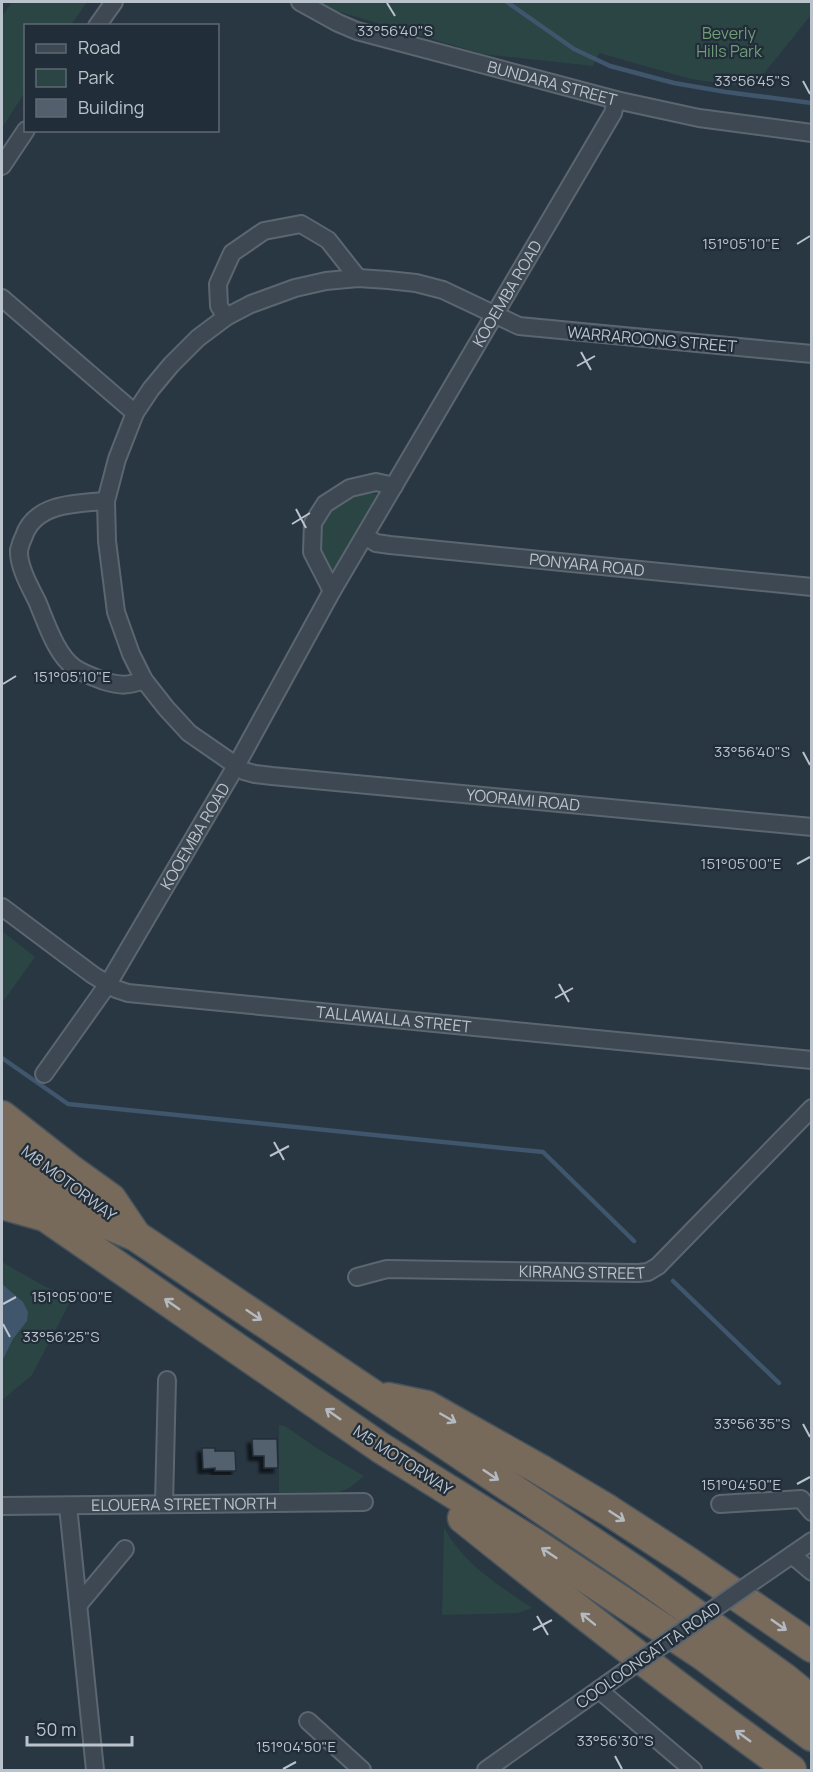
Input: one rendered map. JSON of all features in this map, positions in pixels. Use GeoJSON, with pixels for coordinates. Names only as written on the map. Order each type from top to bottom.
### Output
{"type":"FeatureCollection","features":[{"type":"Feature","properties":{"kind":"highway"},"geometry":{"type":"LineString","coordinates":[[2,1116],[111,1199],[136,1236]]}},
{"type":"Feature","properties":{"kind":"highway","name":"M8 MOTORWAY"},"geometry":{"type":"LineString","coordinates":[[2,1132],[106,1208],[136,1236]]}},
{"type":"Feature","properties":{"kind":"highway"},"geometry":{"type":"LineString","coordinates":[[2,1150],[100,1221],[136,1236],[635,1571],[812,1701]]}},
{"type":"Feature","properties":{"kind":"highway","name":"M5 MOTORWAY"},"geometry":{"type":"LineString","coordinates":[[2,1174],[45,1216],[381,1448],[535,1544],[703,1655],[812,1736]]}},
{"type":"Feature","properties":{"kind":"highway"},"geometry":{"type":"LineString","coordinates":[[2,1195],[45,1216]]}},
{"type":"Feature","properties":{"kind":"highway"},"geometry":{"type":"LineString","coordinates":[[2,1204],[45,1216]]}},
{"type":"Feature","properties":{"kind":"highway"},"geometry":{"type":"LineString","coordinates":[[373,1395],[427,1406],[539,1469],[688,1562],[812,1647]]}},
{"type":"Feature","properties":{"kind":"highway"},"geometry":{"type":"LineString","coordinates":[[381,1448],[454,1511],[609,1635],[706,1710],[791,1770]]}},
{"type":"Feature","properties":{"kind":"street"},"geometry":{"type":"LineString","coordinates":[[98,24],[114,2]]}},
{"type":"Feature","properties":{"kind":"street","name":"BUNDARA STREET"},"geometry":{"type":"LineString","coordinates":[[300,2],[357,31],[616,100],[699,118],[812,133]]}},
{"type":"Feature","properties":{"kind":"street","name":"KOOEMBA ROAD"},"geometry":{"type":"LineString","coordinates":[[44,1074],[108,984],[236,766],[332,591],[614,113],[616,100]]}},
{"type":"Feature","properties":{"kind":"street"},"geometry":{"type":"LineString","coordinates":[[2,165],[25,132]]}},
{"type":"Feature","properties":{"kind":"street"},"geometry":{"type":"LineString","coordinates":[[226,317],[219,306],[218,284],[232,253],[264,231],[301,224],[328,240],[358,278]]}},
{"type":"Feature","properties":{"kind":"street","name":"WARRAROONG STREET"},"geometry":{"type":"LineString","coordinates":[[135,413],[171,365],[198,338],[226,317],[251,304],[295,288],[358,278],[416,283],[443,290],[519,326],[812,354]]}},
{"type":"Feature","properties":{"kind":"street"},"geometry":{"type":"LineString","coordinates":[[2,298],[135,413]]}},
{"type":"Feature","properties":{"kind":"street","name":"YOORAMI ROAD"},"geometry":{"type":"LineString","coordinates":[[135,413],[117,459],[106,501],[107,541],[117,612],[131,654],[144,680],[189,733],[236,766],[255,774],[264,775],[812,827]]}},
{"type":"Feature","properties":{"kind":"street"},"geometry":{"type":"LineString","coordinates":[[332,591],[312,552],[313,523],[325,504],[350,488],[376,483],[394,486]]}},
{"type":"Feature","properties":{"kind":"street"},"geometry":{"type":"LineString","coordinates":[[106,501],[54,507],[40,515],[26,528],[19,549],[24,574],[60,654],[74,668],[90,676],[130,686],[144,680]]}},
{"type":"Feature","properties":{"kind":"street","name":"PONYARA ROAD"},"geometry":{"type":"LineString","coordinates":[[365,536],[376,543],[390,545],[812,586]]}},
{"type":"Feature","properties":{"kind":"street","name":"TALLAWALLA STREET"},"geometry":{"type":"LineString","coordinates":[[2,907],[108,984],[128,993],[812,1060]]}},
{"type":"Feature","properties":{"kind":"street","name":"KIRRANG STREET"},"geometry":{"type":"LineString","coordinates":[[357,1277],[387,1269],[648,1272],[658,1266],[812,1108]]}},
{"type":"Feature","properties":{"kind":"street"},"geometry":{"type":"LineString","coordinates":[[164,1504],[167,1380]]}},
{"type":"Feature","properties":{"kind":"street","name":"ELOUERA STREET NORTH"},"geometry":{"type":"LineString","coordinates":[[2,1506],[364,1502]]}},
{"type":"Feature","properties":{"kind":"street"},"geometry":{"type":"LineString","coordinates":[[720,1504],[808,1503]]}},
{"type":"Feature","properties":{"kind":"street"},"geometry":{"type":"LineString","coordinates":[[69,1506],[95,1770]]}},
{"type":"Feature","properties":{"kind":"street","name":"COOLOONGATTA ROAD"},"geometry":{"type":"LineString","coordinates":[[486,1770],[812,1541]]}},
{"type":"Feature","properties":{"kind":"street"},"geometry":{"type":"LineString","coordinates":[[79,1604],[125,1549]]}},
{"type":"Feature","properties":{"kind":"street"},"geometry":{"type":"LineString","coordinates":[[792,1555],[812,1572]]}},
{"type":"Feature","properties":{"kind":"street"},"geometry":{"type":"LineString","coordinates":[[599,1690],[693,1770]]}},
{"type":"Feature","properties":{"kind":"street"},"geometry":{"type":"LineString","coordinates":[[308,1722],[362,1770]]}},
{"type":"Feature","properties":{"kind":"green space"},"geometry":{"type":"Polygon","coordinates":[[[12,2],[87,2],[72,24],[24,24],[24,94],[2,128],[2,16],[12,2]]]}},
{"type":"Feature","properties":{"kind":"green space","name":"Beverly Hills Park"},"geometry":{"type":"Polygon","coordinates":[[[320,2],[811,2],[812,14],[752,88],[691,79],[599,53],[593,66],[483,54],[333,10],[320,2]]]}},
{"type":"Feature","properties":{"kind":"green space"},"geometry":{"type":"Polygon","coordinates":[[[365,492],[380,495],[335,573],[326,562],[319,544],[319,525],[331,508],[365,492]]]}},
{"type":"Feature","properties":{"kind":"green space"},"geometry":{"type":"Polygon","coordinates":[[[2,931],[35,957],[2,1003],[2,931]]]}},
{"type":"Feature","properties":{"kind":"green space"},"geometry":{"type":"Polygon","coordinates":[[[2,1262],[44,1286],[72,1298],[32,1375],[2,1400],[2,1262]]]}},
{"type":"Feature","properties":{"kind":"green space"},"geometry":{"type":"Polygon","coordinates":[[[279,1425],[285,1426],[364,1476],[349,1488],[339,1492],[279,1493],[279,1425]]]}},
{"type":"Feature","properties":{"kind":"green space"},"geometry":{"type":"Polygon","coordinates":[[[444,1527],[471,1563],[532,1608],[518,1613],[442,1615],[444,1527]]]}},
{"type":"Feature","properties":{"kind":"water"},"geometry":{"type":"Polygon","coordinates":[[[2,1284],[23,1302],[28,1312],[27,1321],[13,1339],[2,1361],[2,1284]]]}},
{"type":"Feature","properties":{"kind":"building"},"geometry":{"type":"Polygon","coordinates":[[[252,1439],[277,1439],[278,1468],[264,1468],[264,1456],[253,1456],[252,1439]]]}},
{"type":"Feature","properties":{"kind":"building"},"geometry":{"type":"Polygon","coordinates":[[[202,1448],[215,1448],[215,1451],[235,1451],[236,1471],[203,1469],[202,1448]]]}},
{"type":"Feature","properties":{"kind":"waterway"},"geometry":{"type":"LineString","coordinates":[[507,2],[574,49],[610,66],[674,83],[812,103]]}},
{"type":"Feature","properties":{"kind":"waterway"},"geometry":{"type":"LineString","coordinates":[[2,1058],[68,1104],[543,1152],[634,1241]]}},
{"type":"Feature","properties":{"kind":"waterway"},"geometry":{"type":"LineString","coordinates":[[673,1281],[779,1383]]}}]}
